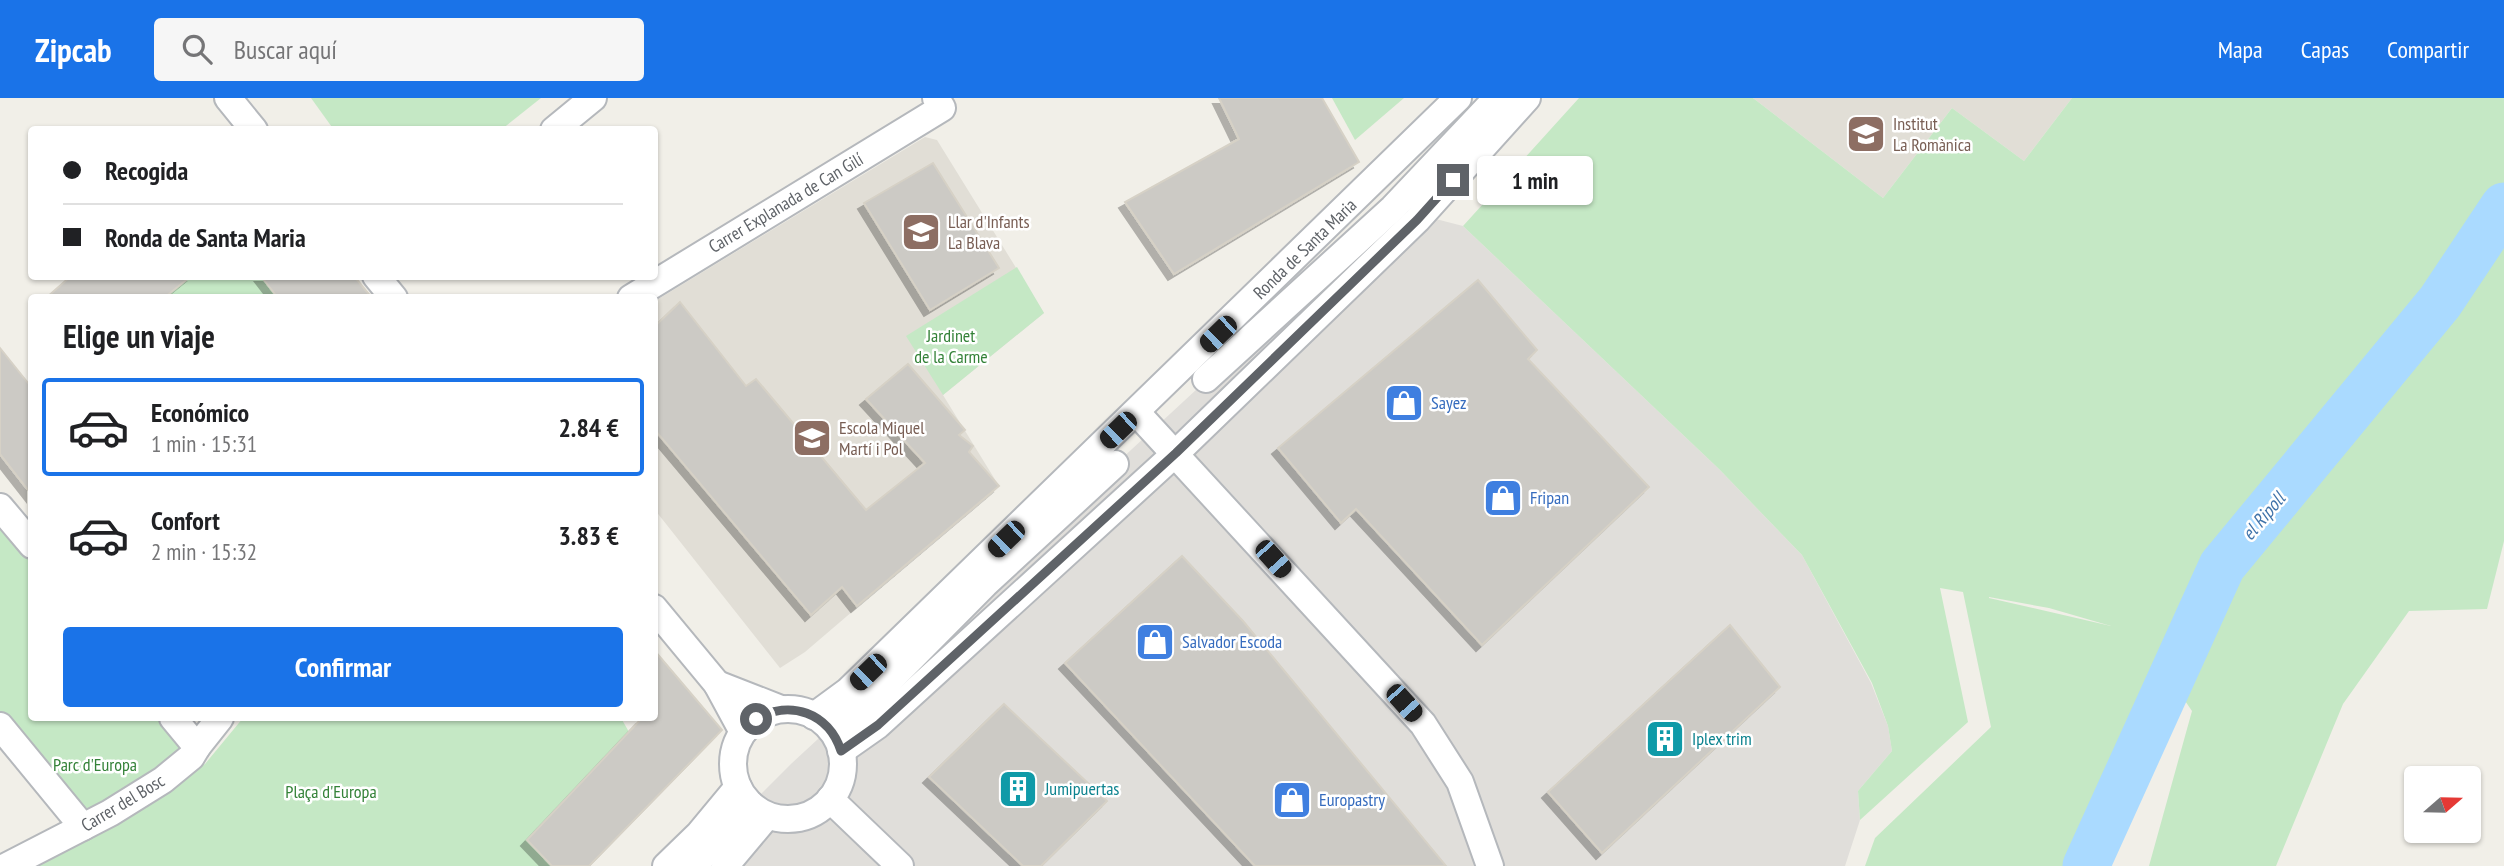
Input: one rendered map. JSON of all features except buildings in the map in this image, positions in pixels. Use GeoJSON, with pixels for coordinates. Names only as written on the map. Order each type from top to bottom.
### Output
{"type":"FeatureCollection","features":[{"type":"Feature","properties":{"kind":"street"},"geometry":{"type":"LineString","coordinates":[[228,98],[251,126]]}},
{"type":"Feature","properties":{"kind":"street"},"geometry":{"type":"LineString","coordinates":[[559,126],[593,98]]}},
{"type":"Feature","properties":{"kind":"street","name":"Ronda de Santa Maria"},"geometry":{"type":"LineString","coordinates":[[829,732],[848,691],[1137,413],[1458,98]]}},
{"type":"Feature","properties":{"kind":"street","name":"Ronda de Santa Maria"},"geometry":{"type":"LineString","coordinates":[[1206,379],[1393,208],[1496,98]]}},
{"type":"Feature","properties":{"kind":"street"},"geometry":{"type":"LineString","coordinates":[[829,732],[878,725],[1176,453],[1417,220],[1527,98]]}},
{"type":"Feature","properties":{"kind":"street","name":"Carrer Explanada de Can Gilí"},"geometry":{"type":"LineString","coordinates":[[637,294],[939,103]]}},
{"type":"Feature","properties":{"kind":"street"},"geometry":{"type":"LineString","coordinates":[[379,280],[391,294]]}},
{"type":"Feature","properties":{"kind":"street"},"geometry":{"type":"LineString","coordinates":[[1137,413],[1423,723],[1460,782],[1490,866]]}},
{"type":"Feature","properties":{"kind":"street"},"geometry":{"type":"LineString","coordinates":[[829,732],[862,708],[985,584],[1115,464]]}},
{"type":"Feature","properties":{"kind":"street"},"geometry":{"type":"LineString","coordinates":[[0,507],[28,540]]}},
{"type":"Feature","properties":{"kind":"street"},"geometry":{"type":"LineString","coordinates":[[658,613],[718,684],[743,732]]}},
{"type":"Feature","properties":{"kind":"street"},"geometry":{"type":"LineString","coordinates":[[718,684],[781,709],[798,710],[829,732],[842,772],[830,799],[821,809],[806,817],[787,819],[752,802],[732,763],[735,747],[743,732],[756,719],[781,709]]}},
{"type":"Feature","properties":{"kind":"street"},"geometry":{"type":"LineString","coordinates":[[175,721],[197,747]]}},
{"type":"Feature","properties":{"kind":"street","name":"Carrer del Bosc"},"geometry":{"type":"LineString","coordinates":[[7,866],[83,827],[163,780],[191,757],[218,721]]}},
{"type":"Feature","properties":{"kind":"street"},"geometry":{"type":"LineString","coordinates":[[0,726],[83,827]]}},
{"type":"Feature","properties":{"kind":"street"},"geometry":{"type":"LineString","coordinates":[[830,799],[900,866]]}},
{"type":"Feature","properties":{"kind":"street"},"geometry":{"type":"LineString","coordinates":[[666,866],[699,834],[752,802]]}},
{"type":"Feature","properties":{"kind":"street"},"geometry":{"type":"LineString","coordinates":[[694,866],[752,802]]}},
{"type":"Feature","properties":{"kind":"street"},"geometry":{"type":"LineString","coordinates":[[725,866],[752,802]]}},
{"type":"Feature","properties":{"kind":"shaded area","name":"Institut La Romànica"},"geometry":{"type":"Polygon","coordinates":[[[1753,98],[2072,98],[2024,161],[1952,108],[1883,198],[1753,98]]]}},
{"type":"Feature","properties":{"kind":"shaded area","name":"Escola Miquel Martí i Pol"},"geometry":{"type":"Polygon","coordinates":[[[925,137],[937,140],[1044,313],[943,395],[999,486],[805,652],[780,668],[658,514],[658,299],[925,137]]]}},
{"type":"Feature","properties":{"kind":"shaded area"},"geometry":{"type":"Polygon","coordinates":[[[1393,208],[1463,226],[1719,469],[1802,555],[1871,683],[1888,726],[1892,751],[1858,791],[1860,820],[1845,866],[689,866],[792,763],[1393,208]]]}},
{"type":"Feature","properties":{"kind":"green space"},"geometry":{"type":"Polygon","coordinates":[[[311,98],[541,98],[506,126],[331,126],[311,98]]]}},
{"type":"Feature","properties":{"kind":"green space"},"geometry":{"type":"Polygon","coordinates":[[[1332,98],[1404,98],[1355,140],[1332,98]]]}},
{"type":"Feature","properties":{"kind":"green space"},"geometry":{"type":"Polygon","coordinates":[[[1579,98],[1753,98],[1883,198],[1952,108],[2024,161],[2072,98],[2504,98],[2504,541],[2487,609],[2409,611],[2343,704],[2276,866],[2149,866],[2192,711],[2164,670],[2076,866],[1865,866],[1875,838],[1991,727],[1963,592],[1940,588],[1968,722],[1860,820],[1858,791],[1892,751],[1888,726],[1872,683],[1802,555],[1719,469],[1463,226],[1579,98]],[[1989,597],[2111,626],[2049,608],[1989,597]]]}},
{"type":"Feature","properties":{"kind":"green space","name":"Jardinet de la Carme"},"geometry":{"type":"Polygon","coordinates":[[[1017,267],[1044,313],[943,395],[906,336],[1017,267]]]}},
{"type":"Feature","properties":{"kind":"green space"},"geometry":{"type":"Polygon","coordinates":[[[186,280],[264,280],[275,294],[169,294],[186,280]]]}},
{"type":"Feature","properties":{"kind":"green space","name":"Parc d'Europa"},"geometry":{"type":"Polygon","coordinates":[[[0,507],[28,541],[28,721],[175,721],[197,747],[95,821],[0,726],[0,507]]]}},
{"type":"Feature","properties":{"kind":"green space","name":"Plaça d'Europa"},"geometry":{"type":"Polygon","coordinates":[[[241,721],[623,721],[629,732],[528,839],[552,866],[33,866],[205,764],[241,721]]]}},
{"type":"Feature","properties":{"kind":"waterway","name":"el Ripoll"},"geometry":{"type":"LineString","coordinates":[[2086,866],[2222,566],[2440,302],[2504,206]]}},
{"type":"Feature","properties":{"kind":"place","name":"Institut La Romànica"},"geometry":{"type":"Point","coordinates":[1866,134]}},
{"type":"Feature","properties":{"kind":"place","name":"Llar d'Infants La Blava"},"geometry":{"type":"Point","coordinates":[921,232]}},
{"type":"Feature","properties":{"kind":"place","name":"Sayez"},"geometry":{"type":"Point","coordinates":[1404,403]}},
{"type":"Feature","properties":{"kind":"place","name":"Escola Miquel Martí i Pol"},"geometry":{"type":"Point","coordinates":[812,438]}},
{"type":"Feature","properties":{"kind":"place","name":"Fripan"},"geometry":{"type":"Point","coordinates":[1503,498]}},
{"type":"Feature","properties":{"kind":"place","name":"Salvador Escoda"},"geometry":{"type":"Point","coordinates":[1155,642]}},
{"type":"Feature","properties":{"kind":"place","name":"Iplex trim"},"geometry":{"type":"Point","coordinates":[1665,739]}},
{"type":"Feature","properties":{"kind":"place","name":"Jumipuertas"},"geometry":{"type":"Point","coordinates":[1018,789]}},
{"type":"Feature","properties":{"kind":"place","name":"Europastry"},"geometry":{"type":"Point","coordinates":[1292,800]}},
{"type":"Feature","properties":{"kind":"route"},"geometry":{"type":"LineString","coordinates":[[756,719],[781,709],[806,712],[832,730],[841,751],[878,725],[1176,453],[1417,220],[1453,180]]}}]}
